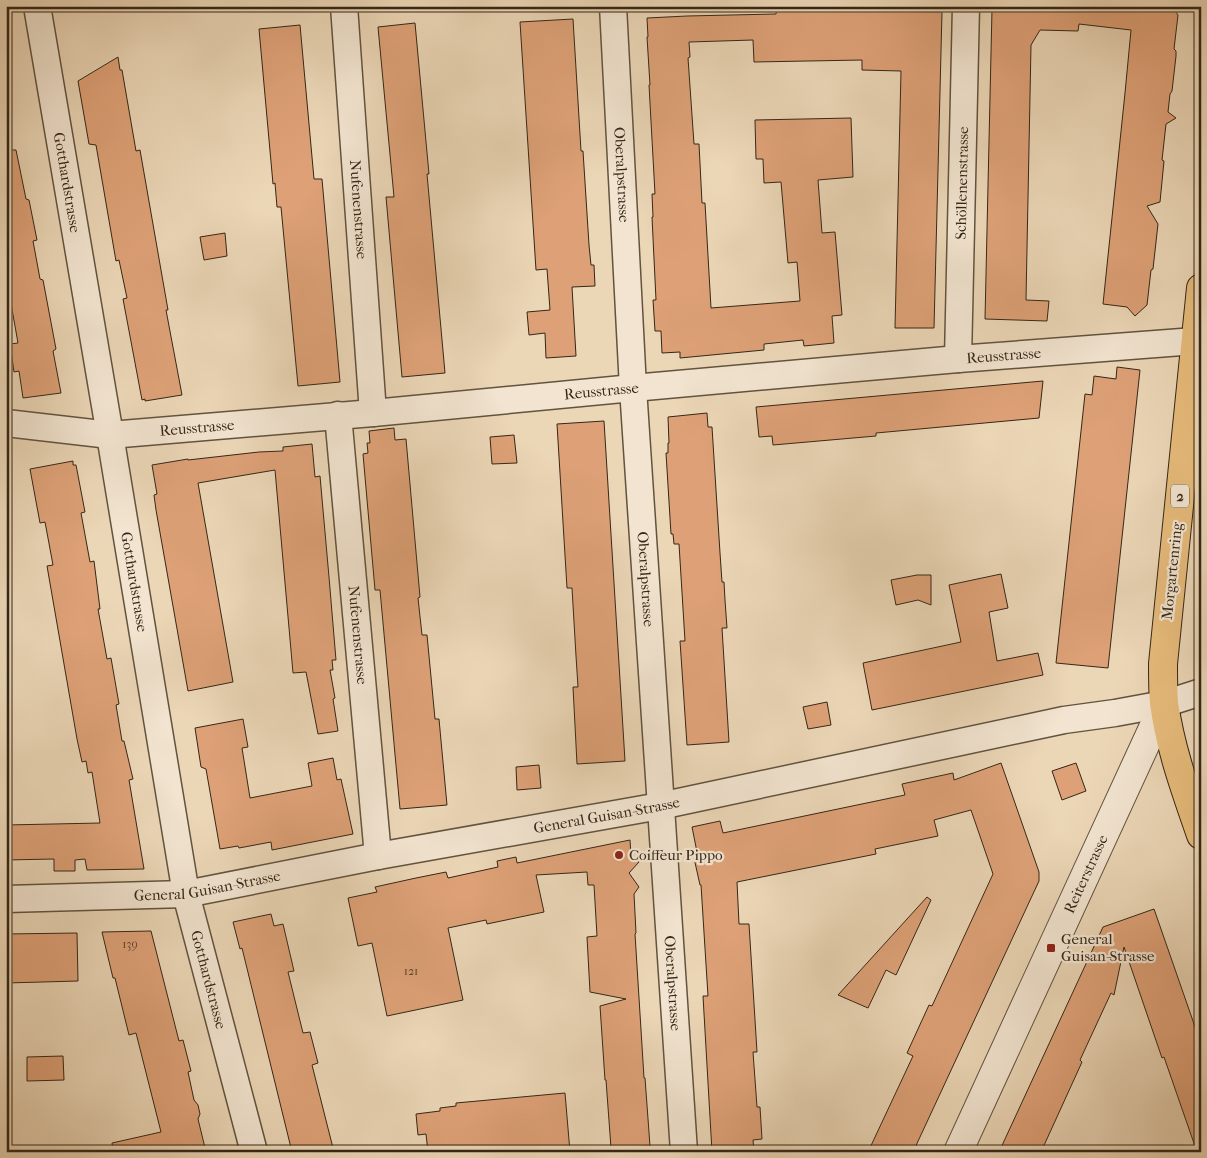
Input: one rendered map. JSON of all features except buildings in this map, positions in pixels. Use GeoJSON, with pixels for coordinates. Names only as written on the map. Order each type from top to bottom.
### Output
{"type":"FeatureCollection","features":[{"type":"Feature","properties":{"kind":"main road","name":"Morgartenring"},"geometry":{"type":"LineString","coordinates":[[1164,704],[1163,664],[1201,288]]}},
{"type":"Feature","properties":{"kind":"main road","name":"2"},"geometry":{"type":"LineString","coordinates":[[1164,704],[1180,774],[1201,835]]}},
{"type":"Feature","properties":{"kind":"street","name":"Gotthardstrasse"},"geometry":{"type":"LineString","coordinates":[[37,6],[186,894],[254,1152]]}},
{"type":"Feature","properties":{"kind":"street","name":"Nufenenstrasse"},"geometry":{"type":"LineString","coordinates":[[344,6],[373,413]]}},
{"type":"Feature","properties":{"kind":"street","name":"Oberalpstrasse"},"geometry":{"type":"LineString","coordinates":[[613,6],[633,388],[684,1152]]}},
{"type":"Feature","properties":{"kind":"street","name":"Schöllenenstrasse"},"geometry":{"type":"LineString","coordinates":[[958,359],[966,6]]}},
{"type":"Feature","properties":{"kind":"street","name":"Reusstrasse"},"geometry":{"type":"LineString","coordinates":[[6,423],[110,435],[373,413],[958,359],[1195,341]]}},
{"type":"Feature","properties":{"kind":"street","name":"Nufenenstrasse"},"geometry":{"type":"LineString","coordinates":[[338,415],[378,856]]}},
{"type":"Feature","properties":{"kind":"street","name":"General Guisan-Strasse"},"geometry":{"type":"LineString","coordinates":[[6,898],[186,894],[378,856],[660,806],[1064,720],[1115,714],[1164,704],[1201,692]]}},
{"type":"Feature","properties":{"kind":"street","name":"Reiterstrasse"},"geometry":{"type":"LineString","coordinates":[[958,1152],[1164,704]]}},
{"type":"Feature","properties":{"kind":"place","name":"Coiffeur Pippo"},"geometry":{"type":"Point","coordinates":[619,855]}},
{"type":"Feature","properties":{"kind":"place","name":"General Guisan-Strasse"},"geometry":{"type":"Point","coordinates":[1051,948]}}]}
